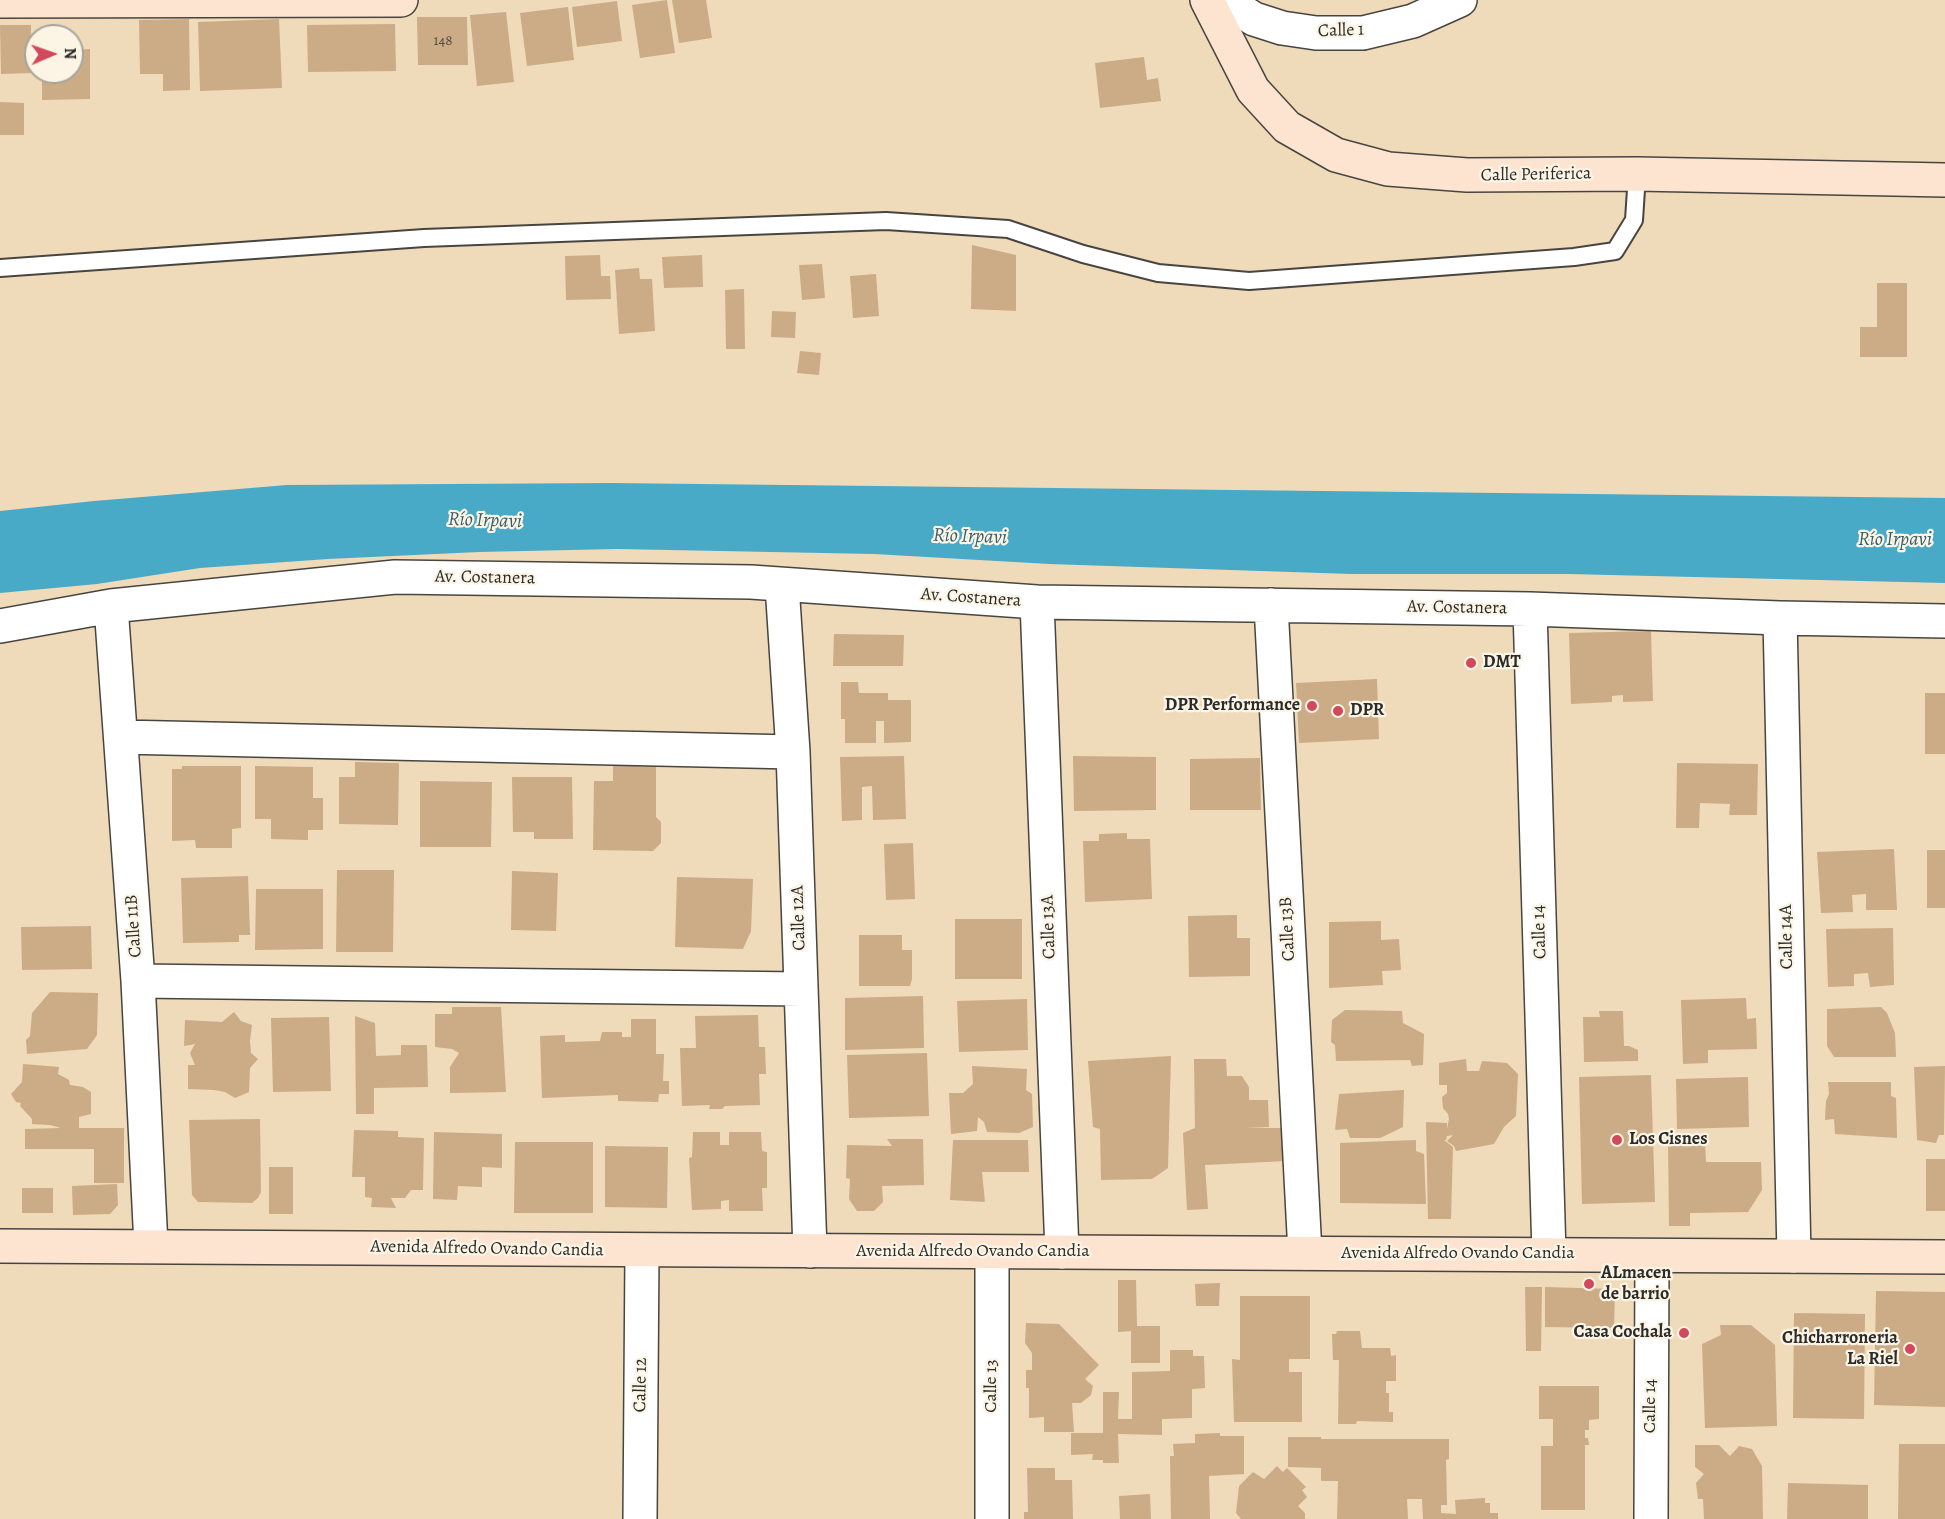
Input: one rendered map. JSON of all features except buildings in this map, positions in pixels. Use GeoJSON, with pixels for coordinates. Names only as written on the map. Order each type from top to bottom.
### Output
{"type":"FeatureCollection","features":[{"type":"Feature","properties":{"kind":"main road"},"geometry":{"type":"LineString","coordinates":[[0,1],[385,0]]}},
{"type":"Feature","properties":{"kind":"main road","name":"Calle Periferica"},"geometry":{"type":"LineString","coordinates":[[1207,0],[1253,90],[1287,127],[1336,155],[1388,169],[1467,175],[1637,174],[1945,180]]}},
{"type":"Feature","properties":{"kind":"main road","name":"Avenida Alfredo Ovando Candia"},"geometry":{"type":"LineString","coordinates":[[0,1246],[1945,1257]]}},
{"type":"Feature","properties":{"kind":"street","name":"Calle 1"},"geometry":{"type":"LineString","coordinates":[[1224,0],[1254,19],[1282,28],[1316,33],[1363,33],[1413,21],[1460,0]]}},
{"type":"Feature","properties":{"kind":"street","name":"Av. Costanera"},"geometry":{"type":"LineString","coordinates":[[0,626],[111,606],[395,577],[751,582],[1037,602],[1530,609],[1945,621]]}},
{"type":"Feature","properties":{"kind":"street","name":"Calle 12A"},"geometry":{"type":"LineString","coordinates":[[782,585],[793,752],[810,1251]]}},
{"type":"Feature","properties":{"kind":"street","name":"Calle 13A"},"geometry":{"type":"LineString","coordinates":[[1037,602],[1062,1252]]}},
{"type":"Feature","properties":{"kind":"street","name":"Calle 13B"},"geometry":{"type":"LineString","coordinates":[[1271,605],[1305,1253]]}},
{"type":"Feature","properties":{"kind":"street","name":"Calle 11B"},"geometry":{"type":"LineString","coordinates":[[111,606],[138,981],[152,1246]]}},
{"type":"Feature","properties":{"kind":"street","name":"Calle 14"},"geometry":{"type":"LineString","coordinates":[[1530,609],[1549,1254]]}},
{"type":"Feature","properties":{"kind":"street","name":"Calle 14A"},"geometry":{"type":"LineString","coordinates":[[1780,618],[1794,1256]]}},
{"type":"Feature","properties":{"kind":"street"},"geometry":{"type":"LineString","coordinates":[[121,737],[793,752]]}},
{"type":"Feature","properties":{"kind":"street"},"geometry":{"type":"LineString","coordinates":[[138,981],[801,989]]}},
{"type":"Feature","properties":{"kind":"street","name":"Calle 12"},"geometry":{"type":"LineString","coordinates":[[640,1519],[642,1251]]}},
{"type":"Feature","properties":{"kind":"street","name":"Calle 13"},"geometry":{"type":"LineString","coordinates":[[992,1252],[992,1519]]}},
{"type":"Feature","properties":{"kind":"street","name":"Calle 14"},"geometry":{"type":"LineString","coordinates":[[1651,1519],[1652,1256]]}},
{"type":"Feature","properties":{"kind":"lane"},"geometry":{"type":"LineString","coordinates":[[0,267],[424,238],[886,220],[1008,229],[1083,254],[1158,273],[1249,281],[1574,257],[1615,251],[1634,220],[1637,174]]}},
{"type":"Feature","properties":{"kind":"water","name":"Río Irpavi"},"geometry":{"type":"Polygon","coordinates":[[[611,483],[1945,498],[1945,583],[1568,574],[1351,574],[1049,564],[874,554],[617,549],[479,552],[200,568],[97,584],[0,593],[0,511],[287,485],[611,483]]]}},
{"type":"Feature","properties":{"kind":"place","name":"DMT"},"geometry":{"type":"Point","coordinates":[1471,663]}},
{"type":"Feature","properties":{"kind":"place","name":"DPR Performance"},"geometry":{"type":"Point","coordinates":[1312,706]}},
{"type":"Feature","properties":{"kind":"place","name":"DPR"},"geometry":{"type":"Point","coordinates":[1338,711]}},
{"type":"Feature","properties":{"kind":"place","name":"Los Cisnes"},"geometry":{"type":"Point","coordinates":[1617,1140]}},
{"type":"Feature","properties":{"kind":"place","name":"ALmacen de barrio"},"geometry":{"type":"Point","coordinates":[1589,1284]}},
{"type":"Feature","properties":{"kind":"place","name":"Casa Cochala"},"geometry":{"type":"Point","coordinates":[1684,1333]}},
{"type":"Feature","properties":{"kind":"place","name":"Chicharroneria La Riel"},"geometry":{"type":"Point","coordinates":[1910,1349]}}]}
